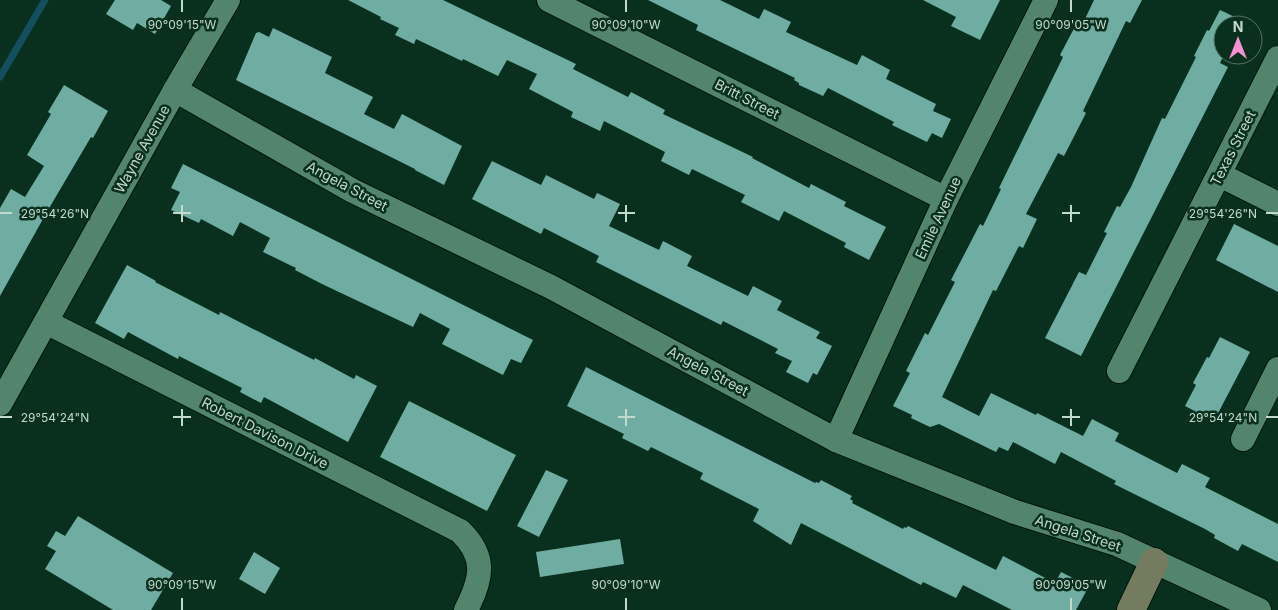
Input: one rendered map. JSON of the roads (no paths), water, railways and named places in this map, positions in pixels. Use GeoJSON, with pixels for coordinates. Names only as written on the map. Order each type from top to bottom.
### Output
{"type":"FeatureCollection","features":[{"type":"Feature","properties":{"kind":"street","name":"Wayne Avenue"},"geometry":{"type":"LineString","coordinates":[[0,404],[175,90],[228,0]]}},
{"type":"Feature","properties":{"kind":"street","name":"Britt Street"},"geometry":{"type":"LineString","coordinates":[[549,0],[946,199]]}},
{"type":"Feature","properties":{"kind":"street","name":"Emile Avenue"},"geometry":{"type":"LineString","coordinates":[[836,440],[946,199],[1046,0]]}},
{"type":"Feature","properties":{"kind":"street","name":"Texas Street"},"geometry":{"type":"LineString","coordinates":[[1118,371],[1278,58]]}},
{"type":"Feature","properties":{"kind":"street","name":"Angela Street"},"geometry":{"type":"LineString","coordinates":[[175,90],[353,191],[550,287],[836,440],[1014,512],[1117,544],[1260,610]]}},
{"type":"Feature","properties":{"kind":"street"},"geometry":{"type":"LineString","coordinates":[[1220,174],[1278,204]]}},
{"type":"Feature","properties":{"kind":"street","name":"Robert Davison Drive"},"geometry":{"type":"LineString","coordinates":[[46,322],[460,531],[469,540],[477,553],[480,568],[474,595],[466,610]]}},
{"type":"Feature","properties":{"kind":"street"},"geometry":{"type":"LineString","coordinates":[[1243,439],[1278,369]]}},
{"type":"Feature","properties":{"kind":"street"},"geometry":{"type":"LineString","coordinates":[[1131,610],[1154,562]]}},
{"type":"Feature","properties":{"kind":"waterway"},"geometry":{"type":"LineString","coordinates":[[0,77],[45,0]]}}]}
